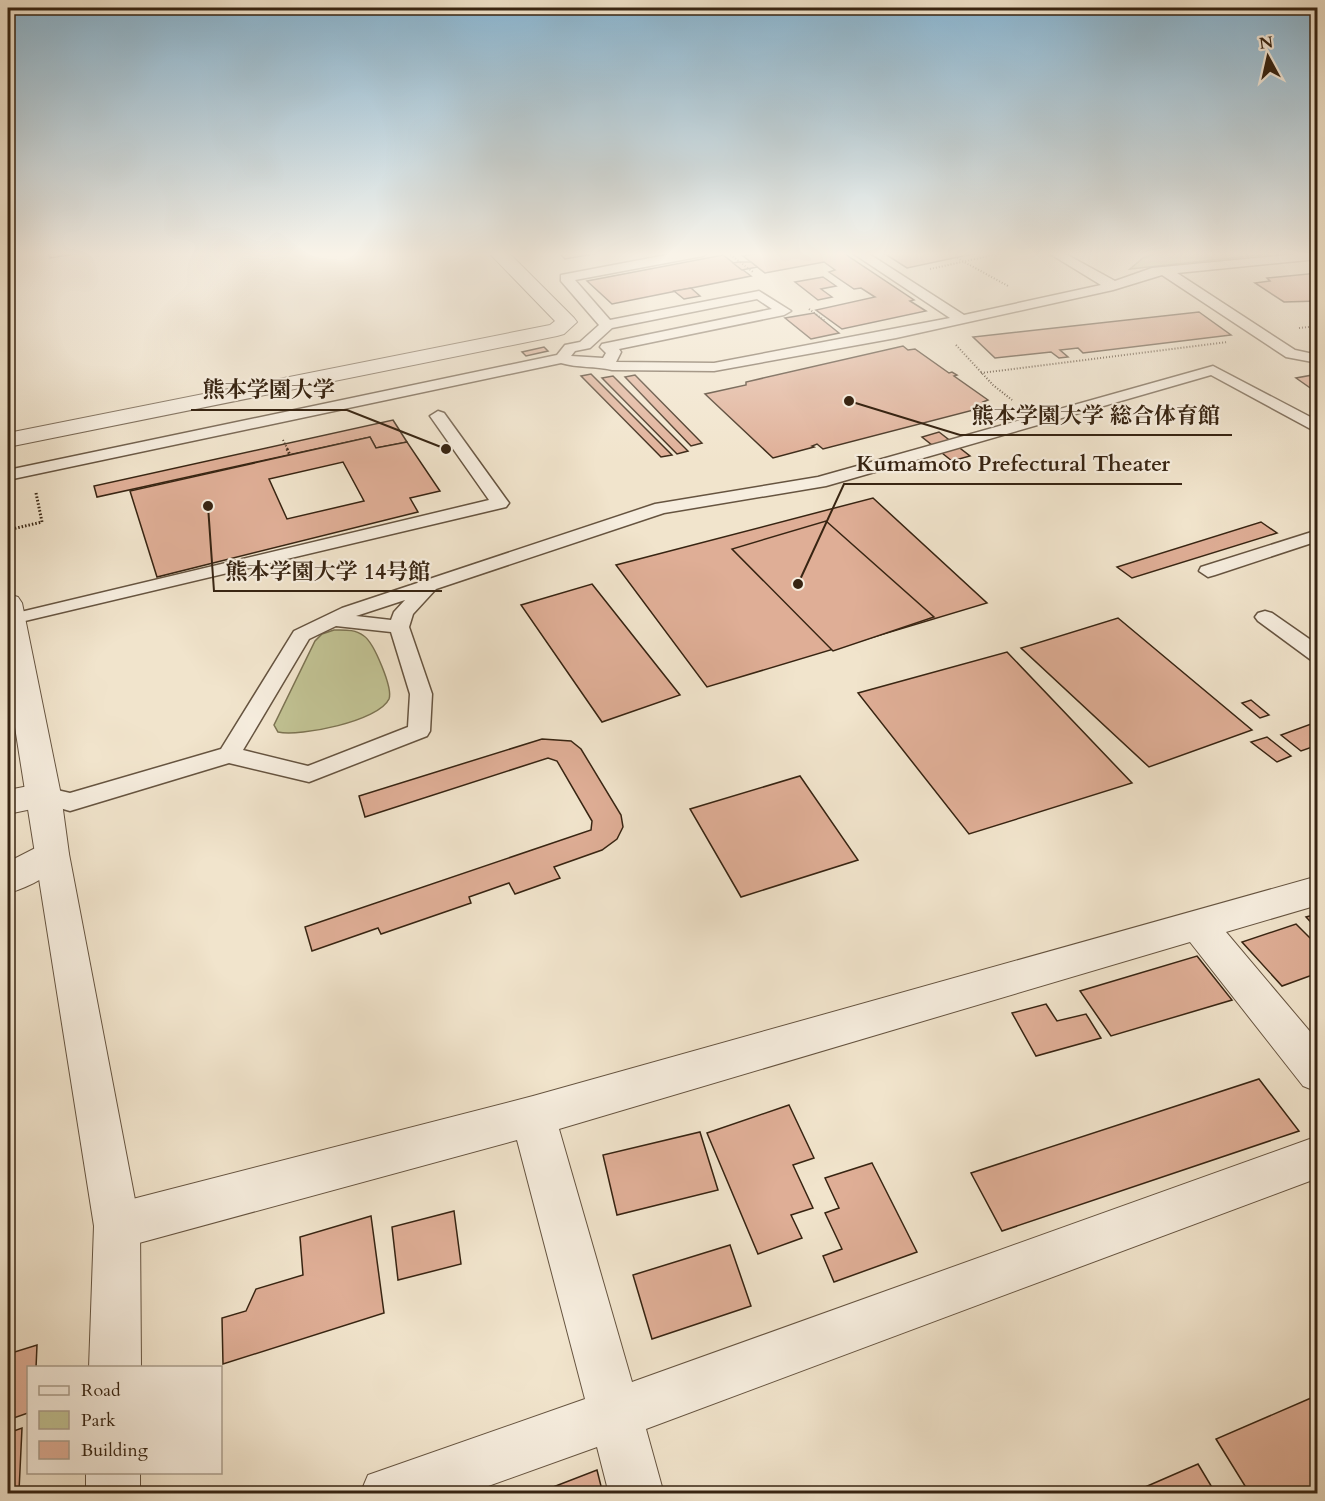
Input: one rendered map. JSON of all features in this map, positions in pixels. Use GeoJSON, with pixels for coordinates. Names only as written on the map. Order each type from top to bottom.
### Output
{"type":"FeatureCollection","features":[{"type":"Feature","properties":{"kind":"street"},"geometry":{"type":"LineString","coordinates":[[8,440],[557,330],[567,322]]}},
{"type":"Feature","properties":{"kind":"street"},"geometry":{"type":"LineString","coordinates":[[9,611],[26,799],[51,854],[117,1226],[115,1366]]}},
{"type":"Feature","properties":{"kind":"street"},"geometry":{"type":"LineString","coordinates":[[8,879],[51,854]]}},
{"type":"Feature","properties":{"kind":"street"},"geometry":{"type":"LineString","coordinates":[[117,1226],[533,1116],[1317,890]]}},
{"type":"Feature","properties":{"kind":"street"},"geometry":{"type":"LineString","coordinates":[[1198,925],[1317,1072]]}},
{"type":"Feature","properties":{"kind":"street"},"geometry":{"type":"LineString","coordinates":[[533,1116],[637,1494]]}},
{"type":"Feature","properties":{"kind":"street"},"geometry":{"type":"LineString","coordinates":[[387,1494],[616,1414],[1317,1157]]}},
{"type":"Feature","properties":{"kind":"street"},"geometry":{"type":"LineString","coordinates":[[113,1474],[113,1494]]}},
{"type":"Feature","properties":{"kind":"lane"},"geometry":{"type":"LineString","coordinates":[[562,358],[570,348],[585,345],[607,325],[622,322]]}},
{"type":"Feature","properties":{"kind":"lane"},"geometry":{"type":"LineString","coordinates":[[8,475],[562,358],[578,363],[738,322]]}},
{"type":"Feature","properties":{"kind":"lane"},"geometry":{"type":"LineString","coordinates":[[585,345],[606,354],[612,366],[714,367],[949,322]]}},
{"type":"Feature","properties":{"kind":"lane"},"geometry":{"type":"LineString","coordinates":[[1243,322],[1291,354],[1317,359]]}},
{"type":"Feature","properties":{"kind":"lane"},"geometry":{"type":"LineString","coordinates":[[229,755],[301,635],[333,620],[661,508],[820,482],[1213,370],[1317,428]]}},
{"type":"Feature","properties":{"kind":"lane"},"geometry":{"type":"LineString","coordinates":[[9,611],[500,503],[438,416]]}},
{"type":"Feature","properties":{"kind":"lane"},"geometry":{"type":"LineString","coordinates":[[1208,571],[1317,535]]}},
{"type":"Feature","properties":{"kind":"lane"},"geometry":{"type":"LineString","coordinates":[[26,799],[70,802],[229,755],[309,774],[419,731],[421,694],[399,627],[404,612],[430,586]]}},
{"type":"Feature","properties":{"kind":"lane"},"geometry":{"type":"LineString","coordinates":[[1265,617],[1317,655]]}},
{"type":"Feature","properties":{"kind":"lane"},"geometry":{"type":"LineString","coordinates":[[333,620],[399,627]]}},
{"type":"Feature","properties":{"kind":"path"},"geometry":{"type":"LineString","coordinates":[[937,325],[993,386],[1014,400],[1006,402],[1033,421]]}},
{"type":"Feature","properties":{"kind":"path"},"geometry":{"type":"LineString","coordinates":[[1310,327],[1317,333]]}},
{"type":"Feature","properties":{"kind":"path"},"geometry":{"type":"LineString","coordinates":[[981,373],[1267,338]]}},
{"type":"Feature","properties":{"kind":"path"},"geometry":{"type":"LineString","coordinates":[[8,530],[42,522],[36,492]]}},
{"type":"Feature","properties":{"kind":"green space"},"geometry":{"type":"Polygon","coordinates":[[[334,630],[357,632],[368,640],[385,676],[389,699],[371,714],[338,726],[303,732],[278,732],[274,725],[315,641],[322,634],[334,630]]]}},
{"type":"Feature","properties":{"kind":"building"},"geometry":{"type":"Polygon","coordinates":[[[790,322],[825,322],[839,333],[811,339],[790,322]]]}},
{"type":"Feature","properties":{"kind":"building"},"geometry":{"type":"Polygon","coordinates":[[[832,322],[874,322],[842,329],[832,322]]]}},
{"type":"Feature","properties":{"kind":"building"},"geometry":{"type":"Polygon","coordinates":[[[1108,322],[1213,322],[1231,335],[1083,353],[1078,348],[1060,350],[1068,357],[1059,358],[1051,352],[995,358],[973,337],[1108,322]]]}},
{"type":"Feature","properties":{"kind":"building"},"geometry":{"type":"Polygon","coordinates":[[[903,346],[908,350],[915,349],[949,373],[957,375],[954,376],[988,400],[983,402],[989,406],[823,449],[817,444],[812,446],[814,447],[773,458],[705,394],[746,385],[746,382],[903,346]]]}},
{"type":"Feature","properties":{"kind":"building"},"geometry":{"type":"Polygon","coordinates":[[[544,347],[548,351],[526,356],[522,352],[544,347]]]}},
{"type":"Feature","properties":{"kind":"building"},"geometry":{"type":"Polygon","coordinates":[[[591,374],[672,455],[661,457],[581,376],[591,374]]]}},
{"type":"Feature","properties":{"kind":"building"},"geometry":{"type":"Polygon","coordinates":[[[1318,374],[1316,392],[1296,378],[1318,374]]]}},
{"type":"Feature","properties":{"kind":"building"},"geometry":{"type":"Polygon","coordinates":[[[635,375],[702,443],[691,446],[625,377],[635,375]]]}},
{"type":"Feature","properties":{"kind":"building"},"geometry":{"type":"Polygon","coordinates":[[[613,376],[688,451],[677,454],[602,378],[613,376]]]}},
{"type":"Feature","properties":{"kind":"building"},"geometry":{"type":"Polygon","coordinates":[[[393,420],[407,442],[376,448],[370,437],[97,497],[94,486],[393,420]]]}},
{"type":"Feature","properties":{"kind":"building"},"geometry":{"type":"Polygon","coordinates":[[[939,432],[970,456],[952,461],[922,437],[939,432]]]}},
{"type":"Feature","properties":{"kind":"building"},"geometry":{"type":"Polygon","coordinates":[[[370,437],[376,448],[407,442],[440,491],[410,498],[418,512],[157,577],[130,491],[370,437]],[[343,462],[269,479],[287,519],[364,501],[343,462]]]}},
{"type":"Feature","properties":{"kind":"building"},"geometry":{"type":"Polygon","coordinates":[[[873,498],[987,603],[707,687],[616,565],[873,498]]]}},
{"type":"Feature","properties":{"kind":"building"},"geometry":{"type":"Polygon","coordinates":[[[826,521],[934,617],[833,651],[732,549],[826,521]]]}},
{"type":"Feature","properties":{"kind":"building"},"geometry":{"type":"Polygon","coordinates":[[[1261,522],[1277,533],[1132,578],[1117,567],[1261,522]]]}},
{"type":"Feature","properties":{"kind":"building"},"geometry":{"type":"Polygon","coordinates":[[[592,584],[680,695],[602,722],[521,605],[592,584]]]}},
{"type":"Feature","properties":{"kind":"building"},"geometry":{"type":"Polygon","coordinates":[[[1118,618],[1252,730],[1149,767],[1021,648],[1118,618]]]}},
{"type":"Feature","properties":{"kind":"building"},"geometry":{"type":"Polygon","coordinates":[[[1007,652],[1132,783],[969,834],[858,693],[1007,652]]]}},
{"type":"Feature","properties":{"kind":"building"},"geometry":{"type":"Polygon","coordinates":[[[1251,700],[1269,715],[1260,718],[1242,703],[1251,700]]]}},
{"type":"Feature","properties":{"kind":"building"},"geometry":{"type":"Polygon","coordinates":[[[1311,724],[1318,729],[1318,745],[1301,751],[1281,735],[1311,724]]]}},
{"type":"Feature","properties":{"kind":"building"},"geometry":{"type":"Polygon","coordinates":[[[1267,737],[1291,756],[1277,762],[1251,742],[1267,737]]]}},
{"type":"Feature","properties":{"kind":"building"},"geometry":{"type":"Polygon","coordinates":[[[542,739],[571,741],[581,749],[621,815],[623,827],[617,839],[602,850],[554,867],[560,878],[515,894],[509,883],[469,897],[471,903],[381,934],[378,928],[312,951],[305,927],[591,830],[592,821],[557,761],[548,758],[365,817],[359,796],[542,739]]]}},
{"type":"Feature","properties":{"kind":"building"},"geometry":{"type":"Polygon","coordinates":[[[800,776],[858,860],[741,897],[690,809],[800,776]]]}},
{"type":"Feature","properties":{"kind":"building"},"geometry":{"type":"Polygon","coordinates":[[[1318,914],[1318,930],[1306,917],[1318,914]]]}},
{"type":"Feature","properties":{"kind":"building"},"geometry":{"type":"Polygon","coordinates":[[[1296,924],[1318,946],[1318,973],[1282,986],[1242,942],[1296,924]]]}},
{"type":"Feature","properties":{"kind":"building"},"geometry":{"type":"Polygon","coordinates":[[[1197,956],[1232,1000],[1111,1036],[1080,991],[1197,956]]]}},
{"type":"Feature","properties":{"kind":"building"},"geometry":{"type":"Polygon","coordinates":[[[1046,1004],[1057,1021],[1086,1014],[1101,1038],[1036,1056],[1012,1013],[1046,1004]]]}},
{"type":"Feature","properties":{"kind":"building"},"geometry":{"type":"Polygon","coordinates":[[[1259,1079],[1299,1131],[1002,1231],[971,1173],[1259,1079]]]}},
{"type":"Feature","properties":{"kind":"building"},"geometry":{"type":"Polygon","coordinates":[[[789,1105],[814,1158],[793,1165],[813,1208],[791,1215],[802,1238],[758,1254],[707,1133],[789,1105]]]}},
{"type":"Feature","properties":{"kind":"building"},"geometry":{"type":"Polygon","coordinates":[[[700,1132],[718,1190],[617,1215],[603,1155],[700,1132]]]}},
{"type":"Feature","properties":{"kind":"building"},"geometry":{"type":"Polygon","coordinates":[[[872,1163],[917,1252],[834,1282],[823,1256],[842,1249],[825,1213],[839,1208],[825,1178],[872,1163]]]}},
{"type":"Feature","properties":{"kind":"building"},"geometry":{"type":"Polygon","coordinates":[[[454,1211],[461,1264],[398,1280],[392,1227],[454,1211]]]}},
{"type":"Feature","properties":{"kind":"building"},"geometry":{"type":"Polygon","coordinates":[[[371,1216],[384,1313],[223,1364],[222,1318],[246,1311],[256,1289],[303,1275],[300,1237],[371,1216]]]}},
{"type":"Feature","properties":{"kind":"building"},"geometry":{"type":"Polygon","coordinates":[[[730,1245],[751,1306],[652,1339],[633,1275],[730,1245]]]}},
{"type":"Feature","properties":{"kind":"building"},"geometry":{"type":"Polygon","coordinates":[[[37,1345],[36,1366],[27,1366],[27,1413],[8,1420],[8,1354],[37,1345]]]}},
{"type":"Feature","properties":{"kind":"building"},"geometry":{"type":"Polygon","coordinates":[[[1318,1395],[1318,1494],[1250,1494],[1216,1439],[1318,1395]]]}},
{"type":"Feature","properties":{"kind":"building"},"geometry":{"type":"Polygon","coordinates":[[[22,1428],[19,1491],[8,1494],[8,1433],[22,1428]]]}},
{"type":"Feature","properties":{"kind":"building"},"geometry":{"type":"Polygon","coordinates":[[[1198,1464],[1216,1494],[1129,1494],[1198,1464]]]}},
{"type":"Feature","properties":{"kind":"building"},"geometry":{"type":"Polygon","coordinates":[[[597,1470],[603,1494],[535,1494],[597,1470]]]}},
{"type":"Feature","properties":{"kind":"place","name":"熊本学園大学 総合体育館"},"geometry":{"type":"Point","coordinates":[849,401]}},
{"type":"Feature","properties":{"kind":"place","name":"熊本学園大学"},"geometry":{"type":"Point","coordinates":[446,449]}},
{"type":"Feature","properties":{"kind":"place","name":"熊本学園大学 14号館"},"geometry":{"type":"Point","coordinates":[208,506]}},
{"type":"Feature","properties":{"kind":"place","name":"Kumamoto Prefectural Theater"},"geometry":{"type":"Point","coordinates":[798,584]}}]}
